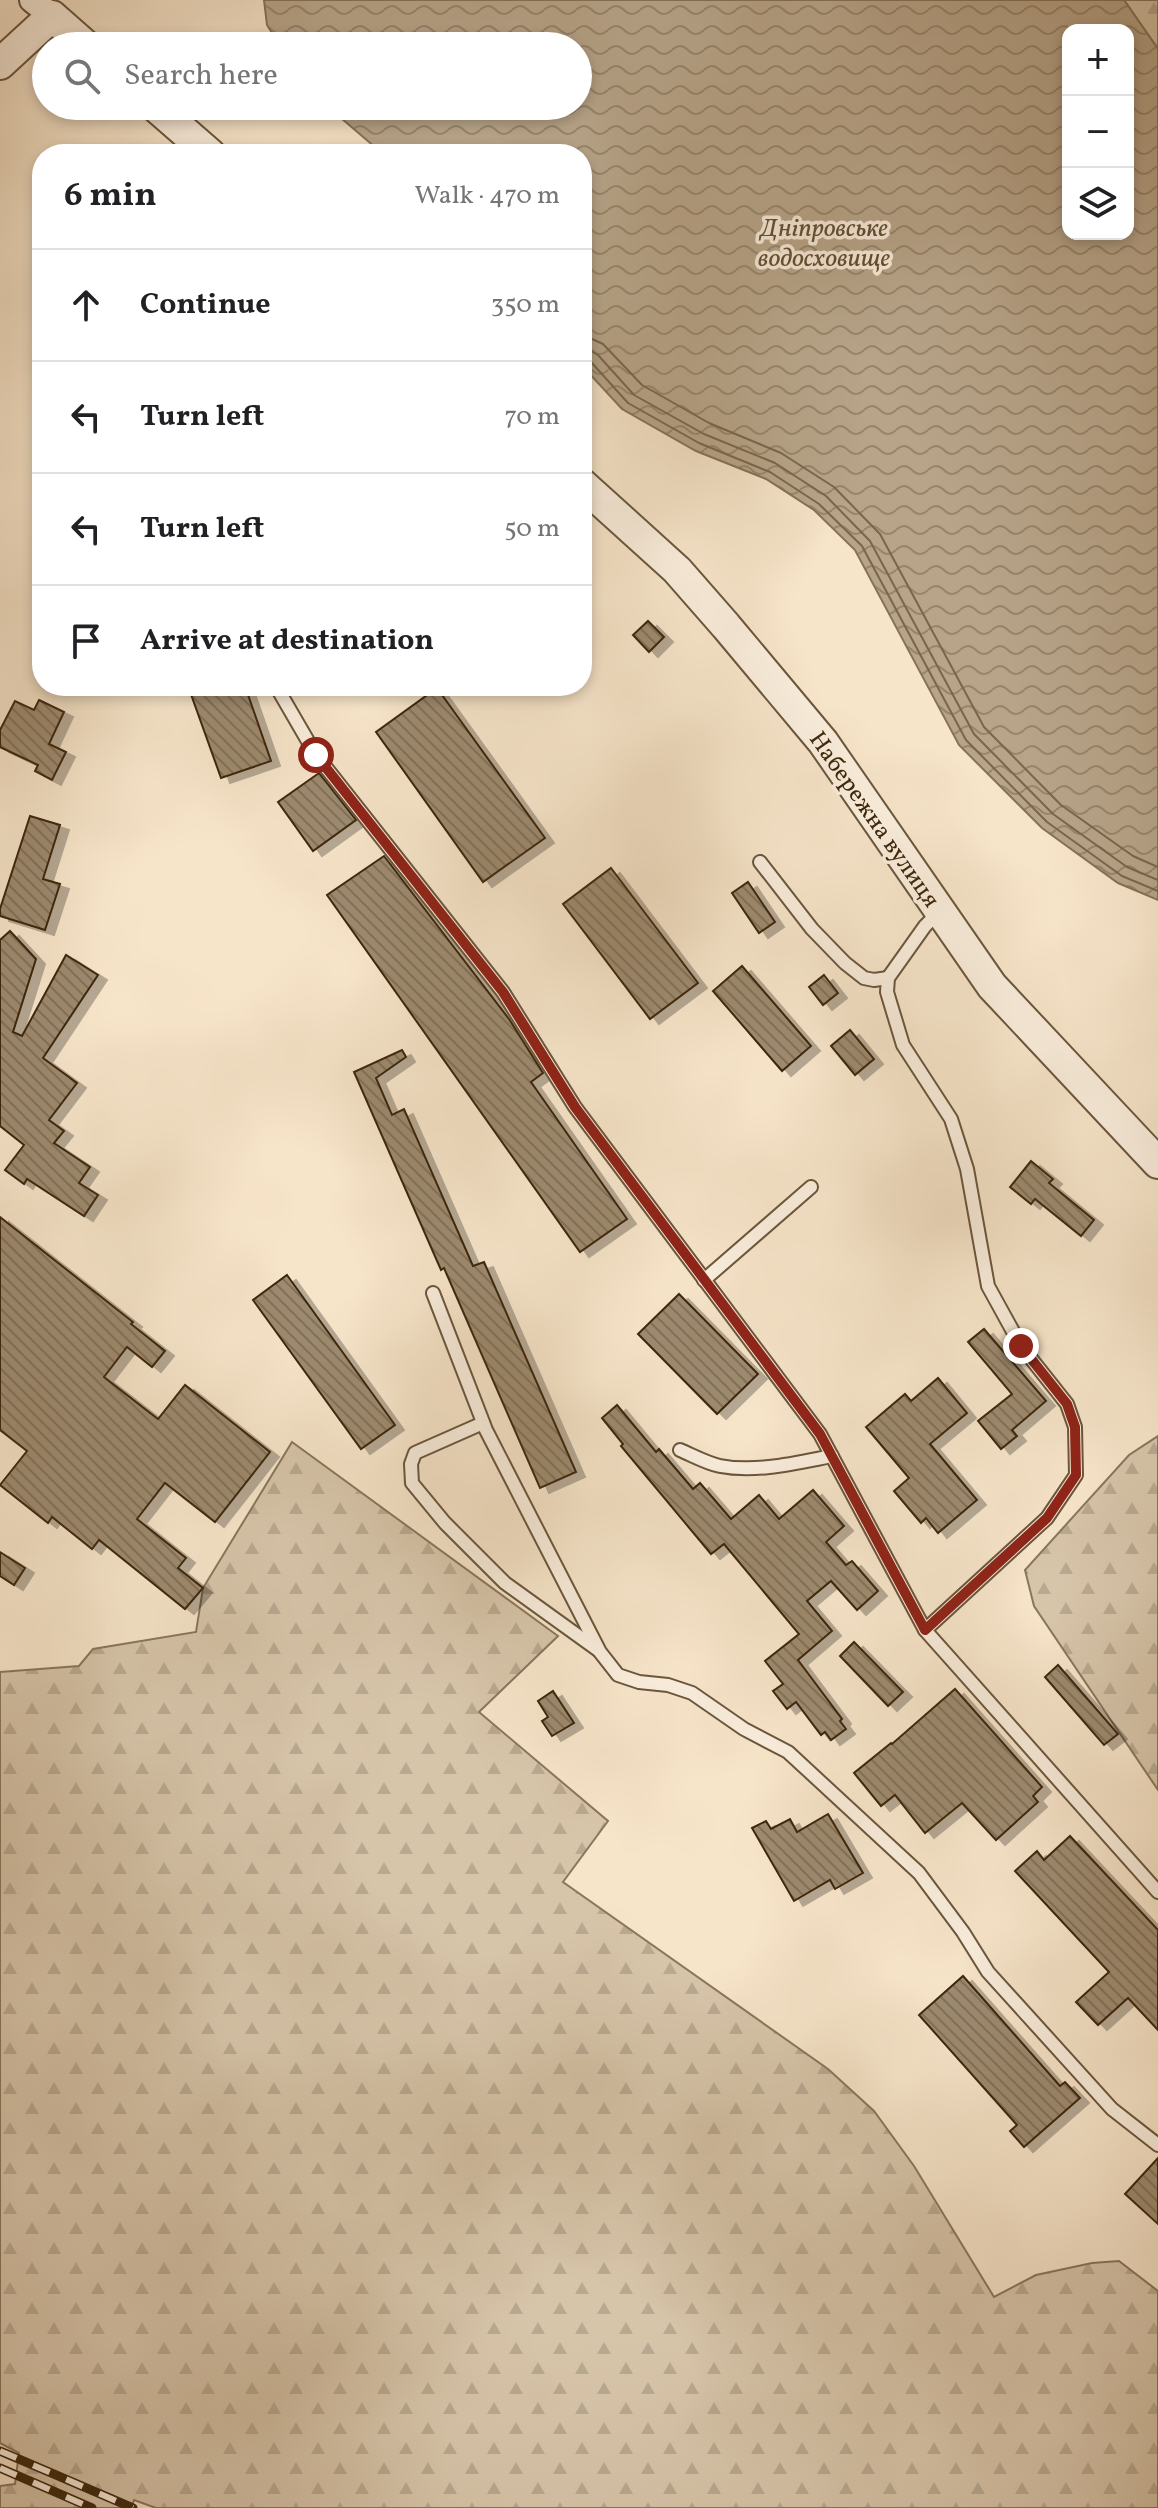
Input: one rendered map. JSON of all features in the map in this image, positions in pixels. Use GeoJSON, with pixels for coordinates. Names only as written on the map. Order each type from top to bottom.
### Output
{"type":"FeatureCollection","features":[{"type":"Feature","properties":{"kind":"street"},"geometry":{"type":"LineString","coordinates":[[0,64],[42,8],[70,32]]}},
{"type":"Feature","properties":{"kind":"street"},"geometry":{"type":"LineString","coordinates":[[171,120],[199,144]]}},
{"type":"Feature","properties":{"kind":"street","name":"Набережна вулиця"},"geometry":{"type":"LineString","coordinates":[[592,493],[677,570],[726,626],[823,742],[992,986],[1158,1163]]}},
{"type":"Feature","properties":{"kind":"lane"},"geometry":{"type":"LineString","coordinates":[[282,696],[316,755],[503,992],[575,1107],[820,1434],[925,1630],[1158,1892]]}},
{"type":"Feature","properties":{"kind":"lane"},"geometry":{"type":"LineString","coordinates":[[760,862],[812,929],[845,963],[864,978],[888,978]]}},
{"type":"Feature","properties":{"kind":"lane"},"geometry":{"type":"LineString","coordinates":[[925,1630],[1047,1518],[1076,1475],[1075,1427],[1067,1404],[1021,1346],[988,1286],[967,1169],[951,1119],[903,1045],[887,992],[888,978],[925,926],[940,911]]}},
{"type":"Feature","properties":{"kind":"lane"},"geometry":{"type":"LineString","coordinates":[[704,1280],[811,1187]]}},
{"type":"Feature","properties":{"kind":"lane"},"geometry":{"type":"LineString","coordinates":[[433,1293],[483,1423],[600,1652],[618,1675],[692,1693],[744,1729],[788,1752],[919,1873],[988,1972],[1112,2109],[1158,2145]]}},
{"type":"Feature","properties":{"kind":"lane"},"geometry":{"type":"LineString","coordinates":[[483,1423],[415,1453],[411,1464],[412,1483],[445,1523],[505,1583],[600,1652]]}},
{"type":"Feature","properties":{"kind":"lane"},"geometry":{"type":"LineString","coordinates":[[680,1450],[718,1466],[742,1468],[832,1456]]}},
{"type":"Feature","properties":{"kind":"green space"},"geometry":{"type":"Polygon","coordinates":[[[1124,0],[1158,0],[1158,49],[1124,0]]]}},
{"type":"Feature","properties":{"kind":"green space"},"geometry":{"type":"Polygon","coordinates":[[[1158,1436],[1158,1790],[1034,1606],[1025,1570],[1129,1455],[1158,1436]]]}},
{"type":"Feature","properties":{"kind":"green space"},"geometry":{"type":"Polygon","coordinates":[[[292,1442],[558,1636],[479,1712],[608,1821],[563,1882],[828,2069],[874,2111],[914,2166],[994,2297],[1036,2275],[1092,2263],[1119,2261],[1158,2291],[1158,2508],[156,2508],[134,2500],[131,2508],[0,2508],[0,2486],[15,2484],[19,2453],[0,2443],[0,1672],[79,1666],[93,1649],[196,1632],[203,1588],[292,1442]]]}},
{"type":"Feature","properties":{"kind":"water","name":"Дніпровське водосховище"},"geometry":{"type":"Polygon","coordinates":[[[264,0],[1124,0],[1158,49],[1158,900],[1118,883],[1042,828],[959,745],[855,550],[814,510],[766,479],[696,451],[622,409],[592,376],[592,144],[371,144],[343,120],[592,120],[592,32],[271,32],[267,25],[264,0]]]}},
{"type":"Feature","properties":{"kind":"building"},"geometry":{"type":"Polygon","coordinates":[[[648,621],[664,637],[649,652],[633,635],[648,621]]]}},
{"type":"Feature","properties":{"kind":"building"},"geometry":{"type":"Polygon","coordinates":[[[192,696],[248,696],[271,761],[221,778],[192,696]]]}},
{"type":"Feature","properties":{"kind":"building"},"geometry":{"type":"Polygon","coordinates":[[[426,696],[443,696],[545,838],[483,882],[376,732],[426,696]]]}},
{"type":"Feature","properties":{"kind":"building"},"geometry":{"type":"Polygon","coordinates":[[[39,700],[64,712],[49,744],[66,752],[52,780],[35,771],[38,765],[0,747],[0,730],[15,701],[34,710],[39,700]]]}},
{"type":"Feature","properties":{"kind":"building"},"geometry":{"type":"Polygon","coordinates":[[[319,773],[356,820],[313,851],[278,802],[319,773]]]}},
{"type":"Feature","properties":{"kind":"building"},"geometry":{"type":"Polygon","coordinates":[[[30,816],[60,825],[43,879],[60,884],[45,930],[0,916],[30,816]]]}},
{"type":"Feature","properties":{"kind":"building"},"geometry":{"type":"Polygon","coordinates":[[[384,856],[509,1019],[543,1073],[531,1082],[627,1219],[580,1252],[327,895],[384,856]]]}},
{"type":"Feature","properties":{"kind":"building"},"geometry":{"type":"Polygon","coordinates":[[[611,868],[698,983],[650,1019],[563,904],[611,868]]]}},
{"type":"Feature","properties":{"kind":"building"},"geometry":{"type":"Polygon","coordinates":[[[748,882],[775,922],[759,933],[732,893],[748,882]]]}},
{"type":"Feature","properties":{"kind":"building"},"geometry":{"type":"Polygon","coordinates":[[[10,931],[36,959],[13,1032],[22,1036],[66,955],[98,975],[43,1058],[77,1083],[49,1120],[64,1131],[54,1143],[90,1167],[79,1183],[98,1195],[84,1216],[27,1179],[24,1184],[5,1170],[24,1145],[0,1126],[0,940],[10,931]]]}},
{"type":"Feature","properties":{"kind":"building"},"geometry":{"type":"Polygon","coordinates":[[[742,966],[811,1046],[782,1071],[713,991],[742,966]]]}},
{"type":"Feature","properties":{"kind":"building"},"geometry":{"type":"Polygon","coordinates":[[[824,975],[838,993],[823,1005],[809,987],[824,975]]]}},
{"type":"Feature","properties":{"kind":"building"},"geometry":{"type":"Polygon","coordinates":[[[850,1030],[874,1059],[855,1075],[831,1046],[850,1030]]]}},
{"type":"Feature","properties":{"kind":"building"},"geometry":{"type":"Polygon","coordinates":[[[402,1050],[406,1057],[376,1078],[392,1115],[404,1109],[473,1266],[484,1262],[576,1472],[540,1488],[354,1072],[402,1050]]]}},
{"type":"Feature","properties":{"kind":"building"},"geometry":{"type":"Polygon","coordinates":[[[1031,1161],[1053,1179],[1049,1183],[1094,1220],[1081,1236],[1035,1199],[1031,1204],[1010,1187],[1031,1161]]]}},
{"type":"Feature","properties":{"kind":"building"},"geometry":{"type":"Polygon","coordinates":[[[0,1217],[165,1351],[152,1367],[127,1347],[104,1377],[158,1419],[185,1385],[270,1452],[215,1522],[165,1483],[137,1519],[186,1558],[178,1568],[203,1588],[185,1609],[99,1540],[92,1549],[52,1517],[48,1523],[0,1485],[27,1451],[0,1430],[0,1217]]]}},
{"type":"Feature","properties":{"kind":"building"},"geometry":{"type":"Polygon","coordinates":[[[287,1275],[395,1425],[361,1449],[253,1300],[287,1275]]]}},
{"type":"Feature","properties":{"kind":"building"},"geometry":{"type":"Polygon","coordinates":[[[679,1294],[758,1374],[717,1414],[638,1334],[679,1294]]]}},
{"type":"Feature","properties":{"kind":"building"},"geometry":{"type":"Polygon","coordinates":[[[984,1329],[1046,1401],[1012,1430],[1017,1436],[1001,1449],[978,1421],[1012,1394],[968,1342],[984,1329]]]}},
{"type":"Feature","properties":{"kind":"building"},"geometry":{"type":"Polygon","coordinates":[[[938,1378],[967,1413],[930,1444],[977,1500],[938,1533],[926,1518],[921,1523],[894,1491],[909,1478],[866,1427],[905,1394],[911,1401],[938,1378]]]}},
{"type":"Feature","properties":{"kind":"building"},"geometry":{"type":"Polygon","coordinates":[[[617,1405],[656,1452],[659,1449],[693,1489],[700,1483],[731,1519],[759,1495],[779,1519],[813,1490],[844,1526],[826,1542],[846,1565],[852,1561],[878,1591],[857,1610],[831,1581],[807,1601],[832,1631],[798,1660],[842,1719],[840,1721],[846,1729],[831,1740],[825,1732],[821,1735],[796,1702],[787,1709],[773,1691],[783,1684],[765,1661],[799,1634],[724,1544],[711,1554],[621,1446],[623,1444],[602,1418],[617,1405]]]}},
{"type":"Feature","properties":{"kind":"building"},"geometry":{"type":"Polygon","coordinates":[[[0,1552],[25,1568],[14,1585],[0,1576],[0,1552]]]}},
{"type":"Feature","properties":{"kind":"building"},"geometry":{"type":"Polygon","coordinates":[[[854,1642],[903,1692],[888,1706],[840,1656],[854,1642]]]}},
{"type":"Feature","properties":{"kind":"building"},"geometry":{"type":"Polygon","coordinates":[[[1058,1665],[1118,1734],[1104,1745],[1045,1677],[1058,1665]]]}},
{"type":"Feature","properties":{"kind":"building"},"geometry":{"type":"Polygon","coordinates":[[[955,1689],[1042,1787],[1033,1796],[1038,1802],[996,1840],[962,1803],[925,1833],[895,1795],[881,1806],[854,1773],[955,1689]]]}},
{"type":"Feature","properties":{"kind":"building"},"geometry":{"type":"Polygon","coordinates":[[[553,1691],[574,1723],[552,1736],[542,1721],[548,1717],[538,1701],[553,1691]]]}},
{"type":"Feature","properties":{"kind":"building"},"geometry":{"type":"Polygon","coordinates":[[[828,1814],[863,1873],[835,1889],[830,1880],[794,1901],[752,1828],[766,1821],[771,1829],[790,1819],[797,1832],[828,1814]]]}},
{"type":"Feature","properties":{"kind":"building"},"geometry":{"type":"Polygon","coordinates":[[[1070,1836],[1158,1930],[1158,2030],[1128,1998],[1098,2025],[1076,2002],[1109,1972],[1015,1871],[1037,1851],[1044,1860],[1070,1836]]]}},
{"type":"Feature","properties":{"kind":"building"},"geometry":{"type":"Polygon","coordinates":[[[963,1976],[1060,2086],[1065,2082],[1080,2098],[1024,2147],[1010,2131],[1017,2125],[919,2015],[963,1976]]]}},
{"type":"Feature","properties":{"kind":"building"},"geometry":{"type":"Polygon","coordinates":[[[1158,2158],[1158,2224],[1125,2194],[1158,2158]]]}},
{"type":"Feature","properties":{"kind":"railway"},"geometry":{"type":"LineString","coordinates":[[0,2451],[133,2508]]}},
{"type":"Feature","properties":{"kind":"railway"},"geometry":{"type":"LineString","coordinates":[[0,2468],[92,2508]]}},
{"type":"Feature","properties":{"kind":"route"},"geometry":{"type":"LineString","coordinates":[[316,755],[503,992],[575,1107],[820,1434],[925,1630],[1047,1518],[1076,1475],[1075,1427],[1067,1404],[1021,1346]]}}]}
